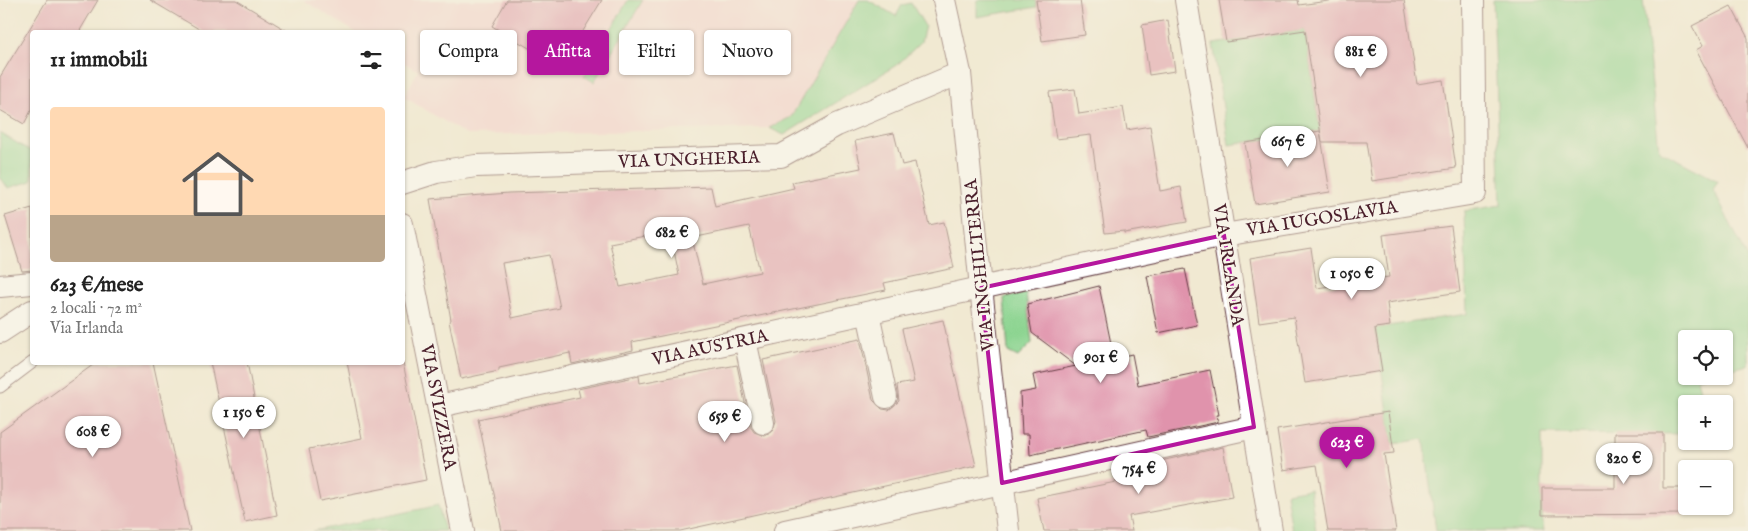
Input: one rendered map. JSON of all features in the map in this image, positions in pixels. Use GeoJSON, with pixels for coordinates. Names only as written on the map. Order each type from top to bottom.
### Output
{"type":"FeatureCollection","features":[{"type":"Feature","properties":{"kind":"street","name":"VIA INGHILTERRA"},"geometry":{"type":"LineString","coordinates":[[944,0],[960,73],[981,288],[1008,531]]}},
{"type":"Feature","properties":{"kind":"street","name":"VIA IRLANDA"},"geometry":{"type":"LineString","coordinates":[[1186,0],[1271,531]]}},
{"type":"Feature","properties":{"kind":"street","name":"VIA IUGOSLAVIA"},"geometry":{"type":"LineString","coordinates":[[981,288],[1224,235],[1475,193],[1473,0]]}},
{"type":"Feature","properties":{"kind":"street","name":"VIA UNGHERIA"},"geometry":{"type":"LineString","coordinates":[[405,182],[436,172],[476,166],[781,156],[837,125],[960,73]]}},
{"type":"Feature","properties":{"kind":"street","name":"VIA SVIZZERA"},"geometry":{"type":"LineString","coordinates":[[405,239],[463,531]]}},
{"type":"Feature","properties":{"kind":"street","name":"VIA AUSTRIA"},"geometry":{"type":"LineString","coordinates":[[438,406],[981,288]]}},
{"type":"Feature","properties":{"kind":"street"},"geometry":{"type":"LineString","coordinates":[[0,332],[30,312]]}},
{"type":"Feature","properties":{"kind":"street"},"geometry":{"type":"LineString","coordinates":[[868,313],[886,397]]}},
{"type":"Feature","properties":{"kind":"street"},"geometry":{"type":"LineString","coordinates":[[745,340],[764,423]]}},
{"type":"Feature","properties":{"kind":"street"},"geometry":{"type":"LineString","coordinates":[[785,531],[1254,427]]}},
{"type":"Feature","properties":{"kind":"lane"},"geometry":{"type":"LineString","coordinates":[[0,387],[30,364]]}},
{"type":"Feature","properties":{"kind":"highlighted area"},"geometry":{"type":"Polygon","coordinates":[[[1224,235],[1254,427],[1002,483],[981,288],[1224,235]]]}},
{"type":"Feature","properties":{"kind":"shaded area"},"geometry":{"type":"Polygon","coordinates":[[[303,0],[868,0],[896,16],[902,5],[911,3],[925,26],[921,42],[898,64],[769,128],[467,135],[405,98],[418,71],[405,63],[405,30],[352,30],[303,0]]]}},
{"type":"Feature","properties":{"kind":"green space"},"geometry":{"type":"Polygon","coordinates":[[[628,0],[643,0],[625,30],[619,30],[619,40],[609,57],[609,33],[628,0]]]}},
{"type":"Feature","properties":{"kind":"green space"},"geometry":{"type":"Polygon","coordinates":[[[859,0],[868,0],[896,16],[902,5],[911,3],[925,26],[921,42],[898,64],[784,135],[769,128],[791,117],[859,0]]]}},
{"type":"Feature","properties":{"kind":"green space"},"geometry":{"type":"Polygon","coordinates":[[[977,0],[1036,0],[1037,7],[977,17],[977,0]]]}},
{"type":"Feature","properties":{"kind":"green space"},"geometry":{"type":"Polygon","coordinates":[[[1493,0],[1643,0],[1659,150],[1718,181],[1713,190],[1748,258],[1748,365],[1733,369],[1733,330],[1678,330],[1678,385],[1699,385],[1701,395],[1678,395],[1678,434],[1542,433],[1542,515],[1544,531],[1436,531],[1424,439],[1393,444],[1375,328],[1467,314],[1464,211],[1501,205],[1493,0]]]}},
{"type":"Feature","properties":{"kind":"green space"},"geometry":{"type":"Polygon","coordinates":[[[1305,30],[1320,131],[1229,145],[1213,44],[1305,30]]]}},
{"type":"Feature","properties":{"kind":"green space"},"geometry":{"type":"Polygon","coordinates":[[[585,75],[598,75],[594,82],[585,75]]]}},
{"type":"Feature","properties":{"kind":"green space"},"geometry":{"type":"Polygon","coordinates":[[[0,133],[30,151],[30,182],[8,188],[0,177],[0,133]]]}},
{"type":"Feature","properties":{"kind":"green space"},"geometry":{"type":"Polygon","coordinates":[[[1026,293],[1032,343],[1018,357],[1008,352],[1004,298],[1026,293]]]}},
{"type":"Feature","properties":{"kind":"green space"},"geometry":{"type":"Polygon","coordinates":[[[1310,489],[1316,531],[1292,531],[1286,493],[1310,489]]]}},
{"type":"Feature","properties":{"kind":"green space"},"geometry":{"type":"Polygon","coordinates":[[[438,505],[445,531],[313,531],[426,508],[438,505]]]}},
{"type":"Feature","properties":{"kind":"building"},"geometry":{"type":"Polygon","coordinates":[[[47,0],[98,0],[80,30],[30,30],[30,113],[24,124],[0,110],[0,77],[47,0]]]}},
{"type":"Feature","properties":{"kind":"building"},"geometry":{"type":"Polygon","coordinates":[[[150,0],[236,0],[286,30],[201,30],[150,0]]]}},
{"type":"Feature","properties":{"kind":"building"},"geometry":{"type":"Polygon","coordinates":[[[507,0],[602,0],[584,30],[527,30],[527,47],[517,41],[517,30],[499,30],[492,26],[507,0]]]}},
{"type":"Feature","properties":{"kind":"building"},"geometry":{"type":"Polygon","coordinates":[[[1036,0],[1080,0],[1085,35],[1042,41],[1036,0]]]}},
{"type":"Feature","properties":{"kind":"building"},"geometry":{"type":"Polygon","coordinates":[[[1219,0],[1298,0],[1299,5],[1336,0],[1404,0],[1417,84],[1443,80],[1456,168],[1372,181],[1366,142],[1322,142],[1305,30],[1226,42],[1219,0]]]}},
{"type":"Feature","properties":{"kind":"building"},"geometry":{"type":"Polygon","coordinates":[[[1731,6],[1748,38],[1748,148],[1696,50],[1703,46],[1692,26],[1731,6]]]}},
{"type":"Feature","properties":{"kind":"building"},"geometry":{"type":"Polygon","coordinates":[[[1168,20],[1175,71],[1149,75],[1142,25],[1168,20]]]}},
{"type":"Feature","properties":{"kind":"building"},"geometry":{"type":"Polygon","coordinates":[[[1075,89],[1079,114],[1123,107],[1127,130],[1150,126],[1160,191],[1181,187],[1187,222],[1124,233],[1124,231],[1105,233],[1091,135],[1056,139],[1049,92],[1075,89]]]}},
{"type":"Feature","properties":{"kind":"building"},"geometry":{"type":"Polygon","coordinates":[[[1320,131],[1330,192],[1255,204],[1245,143],[1320,131]]]}},
{"type":"Feature","properties":{"kind":"building"},"geometry":{"type":"Polygon","coordinates":[[[894,133],[902,165],[915,162],[929,225],[944,222],[954,268],[884,283],[886,290],[632,342],[633,350],[572,364],[570,353],[499,368],[499,371],[461,379],[449,321],[451,320],[430,199],[509,193],[711,187],[715,206],[794,188],[792,182],[861,168],[855,141],[894,133]],[[749,226],[692,238],[703,284],[760,272],[749,226]],[[670,231],[610,243],[620,287],[679,275],[670,231]],[[549,255],[502,263],[512,318],[560,308],[549,255]]]}},
{"type":"Feature","properties":{"kind":"building"},"geometry":{"type":"Polygon","coordinates":[[[30,209],[30,270],[22,271],[5,216],[30,209]]]}},
{"type":"Feature","properties":{"kind":"building"},"geometry":{"type":"Polygon","coordinates":[[[1451,226],[1460,292],[1387,303],[1390,326],[1375,328],[1382,371],[1305,383],[1294,317],[1259,322],[1250,258],[1311,248],[1317,288],[1389,277],[1383,235],[1451,226]]]}},
{"type":"Feature","properties":{"kind":"building"},"geometry":{"type":"Polygon","coordinates":[[[1185,269],[1197,325],[1158,333],[1147,276],[1185,269]]]}},
{"type":"Feature","properties":{"kind":"building"},"geometry":{"type":"Polygon","coordinates":[[[1099,286],[1114,358],[1132,354],[1138,385],[1210,370],[1219,415],[1216,415],[1218,422],[1148,437],[1146,430],[1030,455],[1029,434],[1022,434],[1020,393],[1036,390],[1033,375],[1076,366],[1032,333],[1027,304],[1099,286]]]}},
{"type":"Feature","properties":{"kind":"building"},"geometry":{"type":"Polygon","coordinates":[[[943,320],[976,466],[680,531],[502,531],[478,419],[580,397],[578,389],[639,376],[640,383],[737,365],[750,426],[754,432],[765,436],[772,432],[776,421],[763,360],[860,339],[873,400],[882,409],[889,410],[899,401],[897,385],[914,382],[902,329],[943,320]]]}},
{"type":"Feature","properties":{"kind":"building"},"geometry":{"type":"Polygon","coordinates":[[[93,365],[154,365],[190,531],[0,531],[0,432],[93,365]]]}},
{"type":"Feature","properties":{"kind":"building"},"geometry":{"type":"Polygon","coordinates":[[[211,365],[248,365],[277,515],[245,522],[211,365]]]}},
{"type":"Feature","properties":{"kind":"building"},"geometry":{"type":"Polygon","coordinates":[[[348,365],[404,365],[426,480],[320,501],[309,449],[362,438],[348,365]]]}},
{"type":"Feature","properties":{"kind":"building"},"geometry":{"type":"Polygon","coordinates":[[[1388,412],[1394,453],[1384,454],[1396,531],[1328,531],[1317,465],[1283,470],[1277,430],[1388,412]]]}},
{"type":"Feature","properties":{"kind":"building"},"geometry":{"type":"Polygon","coordinates":[[[1615,433],[1663,433],[1663,488],[1678,488],[1678,514],[1542,515],[1542,488],[1615,488],[1615,433]]]}},
{"type":"Feature","properties":{"kind":"building"},"geometry":{"type":"Polygon","coordinates":[[[1223,447],[1232,497],[1129,516],[1132,531],[1044,531],[1037,498],[1155,474],[1152,463],[1223,447]]]}}]}
